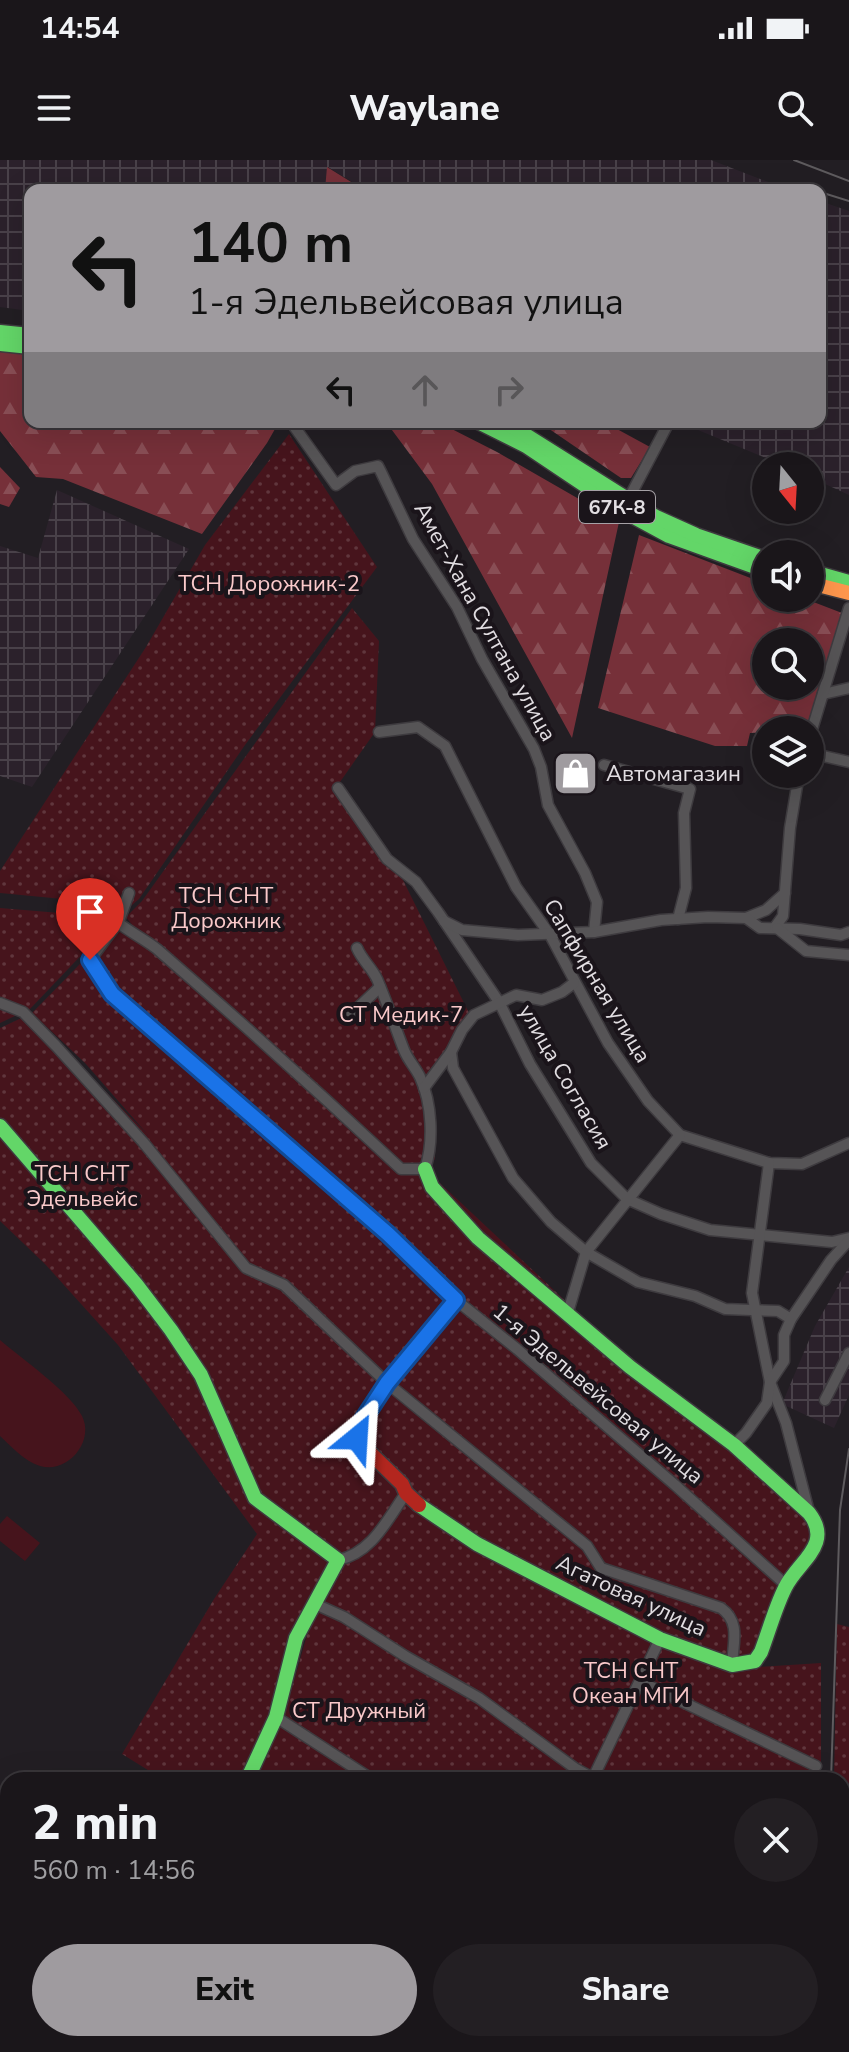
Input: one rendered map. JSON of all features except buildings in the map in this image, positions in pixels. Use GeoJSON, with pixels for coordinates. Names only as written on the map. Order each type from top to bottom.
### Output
{"type":"FeatureCollection","features":[{"type":"Feature","properties":{"kind":"street"},"geometry":{"type":"LineString","coordinates":[[0,332],[24,334]]}},
{"type":"Feature","properties":{"kind":"street"},"geometry":{"type":"LineString","coordinates":[[0,344],[24,346]]}},
{"type":"Feature","properties":{"kind":"street","name":"Амет-Хана Султана улица"},"geometry":{"type":"LineString","coordinates":[[295,428],[336,485],[355,471],[378,466],[413,539],[457,607],[482,659],[534,749],[541,767],[548,805],[597,902],[594,932]]}},
{"type":"Feature","properties":{"kind":"street","name":"67К-8"},"geometry":{"type":"LineString","coordinates":[[490,428],[526,446],[623,511],[669,536],[752,567]]}},
{"type":"Feature","properties":{"kind":"street","name":"67К-8"},"geometry":{"type":"LineString","coordinates":[[517,428],[669,523],[752,555]]}},
{"type":"Feature","properties":{"kind":"street"},"geometry":{"type":"LineString","coordinates":[[628,500],[666,428]]}},
{"type":"Feature","properties":{"kind":"street"},"geometry":{"type":"LineString","coordinates":[[824,575],[849,582]]}},
{"type":"Feature","properties":{"kind":"street"},"geometry":{"type":"LineString","coordinates":[[824,587],[849,593]]}},
{"type":"Feature","properties":{"kind":"street"},"geometry":{"type":"LineString","coordinates":[[824,691],[849,608]]}},
{"type":"Feature","properties":{"kind":"street"},"geometry":{"type":"LineString","coordinates":[[824,694],[849,688]]}},
{"type":"Feature","properties":{"kind":"street","name":"Сапфирная улица"},"geometry":{"type":"LineString","coordinates":[[379,732],[418,727],[445,746],[516,887],[550,935],[608,1043],[648,1101],[680,1135],[769,1163],[802,1164],[849,1143]]}},
{"type":"Feature","properties":{"kind":"street"},"geometry":{"type":"LineString","coordinates":[[824,756],[849,762]]}},
{"type":"Feature","properties":{"kind":"street"},"geometry":{"type":"LineString","coordinates":[[604,765],[690,789],[684,813],[686,888],[678,919]]}},
{"type":"Feature","properties":{"kind":"street","name":"улица Согласия"},"geometry":{"type":"LineString","coordinates":[[338,788],[387,859],[416,882],[443,920],[499,1002],[530,1064],[591,1163],[627,1199],[710,1230],[832,1242],[849,1239]]}},
{"type":"Feature","properties":{"kind":"street"},"geometry":{"type":"LineString","coordinates":[[775,927],[783,916],[797,788]]}},
{"type":"Feature","properties":{"kind":"street","name":"1-я Эдельвейсовая улица"},"geometry":{"type":"LineString","coordinates":[[129,893],[119,921],[90,960],[112,994],[388,1234],[456,1300],[675,1485],[786,1585]]}},
{"type":"Feature","properties":{"kind":"street"},"geometry":{"type":"LineString","coordinates":[[443,920],[462,930],[550,935],[594,932],[678,919],[746,918],[766,910],[785,893]]}},
{"type":"Feature","properties":{"kind":"street"},"geometry":{"type":"LineString","coordinates":[[102,903],[106,914],[152,945],[401,1169],[425,1169]]}},
{"type":"Feature","properties":{"kind":"street"},"geometry":{"type":"LineString","coordinates":[[746,918],[760,928],[841,935],[849,932]]}},
{"type":"Feature","properties":{"kind":"street"},"geometry":{"type":"LineString","coordinates":[[775,927],[806,951],[849,955]]}},
{"type":"Feature","properties":{"kind":"street"},"geometry":{"type":"LineString","coordinates":[[0,1003],[23,1012],[45,1035],[143,1142],[246,1268],[284,1285],[387,1383],[587,1546],[601,1568],[728,1613],[735,1628],[732,1665],[755,1661],[786,1585],[810,1555],[818,1538],[816,1522],[734,1445],[630,1367],[478,1238],[432,1187],[425,1169],[429,1158],[430,1117],[424,1088],[406,1055],[380,987],[357,948]]}},
{"type":"Feature","properties":{"kind":"street"},"geometry":{"type":"LineString","coordinates":[[424,1088],[474,1015],[516,995],[542,1000],[574,983]]}},
{"type":"Feature","properties":{"kind":"street"},"geometry":{"type":"LineString","coordinates":[[348,1017],[380,987]]}},
{"type":"Feature","properties":{"kind":"street"},"geometry":{"type":"LineString","coordinates":[[451,1052],[453,1068],[513,1178],[551,1222],[586,1252],[638,1282],[695,1296],[725,1309],[778,1311],[791,1319]]}},
{"type":"Feature","properties":{"kind":"street"},"geometry":{"type":"LineString","coordinates":[[0,1126],[136,1284],[171,1330],[201,1375],[255,1498],[338,1560]]}},
{"type":"Feature","properties":{"kind":"street"},"geometry":{"type":"LineString","coordinates":[[568,1312],[586,1252],[680,1135]]}},
{"type":"Feature","properties":{"kind":"street"},"geometry":{"type":"LineString","coordinates":[[769,1163],[752,1293],[770,1382],[786,1423],[809,1513]]}},
{"type":"Feature","properties":{"kind":"street"},"geometry":{"type":"LineString","coordinates":[[734,1445],[767,1403],[770,1382],[784,1361],[784,1335],[791,1319],[849,1239]]}},
{"type":"Feature","properties":{"kind":"street","name":"Агатовая улица"},"geometry":{"type":"LineString","coordinates":[[456,1300],[387,1383],[357,1429],[357,1438],[427,1512],[477,1544],[660,1639],[732,1665]]}},
{"type":"Feature","properties":{"kind":"street"},"geometry":{"type":"LineString","coordinates":[[825,1400],[849,1353]]}},
{"type":"Feature","properties":{"kind":"street"},"geometry":{"type":"LineString","coordinates":[[251,1772],[276,1717],[296,1638],[313,1603],[338,1560],[352,1557],[366,1548],[406,1493]]}},
{"type":"Feature","properties":{"kind":"street"},"geometry":{"type":"LineString","coordinates":[[313,1603],[344,1617],[479,1698],[581,1772]]}},
{"type":"Feature","properties":{"kind":"street"},"geometry":{"type":"LineString","coordinates":[[597,1772],[660,1639]]}},
{"type":"Feature","properties":{"kind":"street"},"geometry":{"type":"LineString","coordinates":[[641,1682],[816,1766]]}},
{"type":"Feature","properties":{"kind":"street"},"geometry":{"type":"LineString","coordinates":[[276,1717],[361,1772]]}},
{"type":"Feature","properties":{"kind":"shaded area"},"geometry":{"type":"Polygon","coordinates":[[[0,160],[711,160],[773,184],[355,184],[328,167],[326,184],[24,184],[24,310],[0,307],[0,160]]]}},
{"type":"Feature","properties":{"kind":"shaded area"},"geometry":{"type":"Polygon","coordinates":[[[826,203],[849,211],[849,495],[824,483],[824,452],[752,452],[693,428],[826,428],[826,203]]]}},
{"type":"Feature","properties":{"kind":"shaded area"},"geometry":{"type":"Polygon","coordinates":[[[57,490],[189,549],[32,787],[0,776],[0,546],[38,558],[57,490]]]}},
{"type":"Feature","properties":{"kind":"shaded area"},"geometry":{"type":"Polygon","coordinates":[[[849,1267],[849,1395],[834,1428],[782,1404],[815,1326],[849,1267]]]}},
{"type":"Feature","properties":{"kind":"green space"},"geometry":{"type":"Polygon","coordinates":[[[327,167],[354,184],[326,184],[327,167]]]}},
{"type":"Feature","properties":{"kind":"green space"},"geometry":{"type":"Polygon","coordinates":[[[0,347],[24,350],[24,428],[276,428],[202,534],[63,479],[36,477],[0,431],[0,347]]]}},
{"type":"Feature","properties":{"kind":"green space"},"geometry":{"type":"Polygon","coordinates":[[[390,428],[450,428],[619,522],[572,738],[432,484],[390,428]]]}},
{"type":"Feature","properties":{"kind":"green space"},"geometry":{"type":"Polygon","coordinates":[[[548,428],[615,428],[650,447],[631,478],[621,478],[548,428]]]}},
{"type":"Feature","properties":{"kind":"green space","name":"ТСН Дорожник-2"},"geometry":{"type":"Polygon","coordinates":[[[289,434],[377,567],[245,745],[139,899],[117,918],[105,903],[0,893],[0,871],[146,647],[205,545],[289,434]]]}},
{"type":"Feature","properties":{"kind":"green space"},"geometry":{"type":"Polygon","coordinates":[[[0,467],[20,488],[9,507],[0,504],[0,467]]]}},
{"type":"Feature","properties":{"kind":"green space"},"geometry":{"type":"Polygon","coordinates":[[[639,535],[752,579],[752,612],[824,612],[824,606],[842,613],[824,675],[824,628],[752,628],[752,700],[817,700],[812,716],[752,716],[752,733],[747,746],[715,746],[598,708],[639,535]]]}},
{"type":"Feature","properties":{"kind":"green space"},"geometry":{"type":"Polygon","coordinates":[[[352,608],[379,641],[375,732],[340,782],[401,876],[470,1015],[429,1088],[435,1159],[425,1169],[813,1526],[813,1538],[757,1667],[821,1663],[821,1772],[587,1772],[405,1652],[316,1598],[248,1772],[151,1772],[122,1754],[214,1599],[257,1534],[118,1345],[45,1264],[0,1221],[0,1028],[30,1014],[148,1135],[85,1063],[32,1013],[123,920],[321,1092],[133,926],[126,917],[142,901],[352,608]]]}},
{"type":"Feature","properties":{"kind":"green space"},"geometry":{"type":"Polygon","coordinates":[[[0,908],[60,913],[110,925],[30,1009],[0,1023],[0,908]]]}},
{"type":"Feature","properties":{"kind":"green space"},"geometry":{"type":"Polygon","coordinates":[[[0,1340],[57,1386],[82,1416],[85,1436],[69,1461],[50,1467],[34,1464],[0,1436],[0,1340]]]}},
{"type":"Feature","properties":{"kind":"green space"},"geometry":{"type":"Polygon","coordinates":[[[7,1516],[40,1543],[25,1561],[0,1541],[0,1524],[7,1516]]]}},
{"type":"Feature","properties":{"kind":"green space","name":"СТ Дружный"},"geometry":{"type":"Polygon","coordinates":[[[315,1607],[422,1666],[579,1772],[255,1772],[281,1726],[315,1607]]]}},
{"type":"Feature","properties":{"kind":"green space"},"geometry":{"type":"Polygon","coordinates":[[[837,1624],[849,1627],[849,1772],[834,1772],[837,1624]]]}},
{"type":"Feature","properties":{"kind":"railway"},"geometry":{"type":"LineString","coordinates":[[794,160],[849,181]]}},
{"type":"Feature","properties":{"kind":"railway"},"geometry":{"type":"LineString","coordinates":[[826,194],[849,201]]}},
{"type":"Feature","properties":{"kind":"railway"},"geometry":{"type":"LineString","coordinates":[[831,1772],[840,1510],[849,1449]]}},
{"type":"Feature","properties":{"kind":"traffic: fast"},"geometry":{"type":"LineString","coordinates":[[0,332],[24,334]]}},
{"type":"Feature","properties":{"kind":"traffic: fast"},"geometry":{"type":"LineString","coordinates":[[0,344],[24,346]]}},
{"type":"Feature","properties":{"kind":"traffic: fast"},"geometry":{"type":"LineString","coordinates":[[490,428],[526,446],[623,511],[669,536],[752,566]]}},
{"type":"Feature","properties":{"kind":"traffic: fast"},"geometry":{"type":"LineString","coordinates":[[515,428],[656,517],[752,554]]}},
{"type":"Feature","properties":{"kind":"traffic: fast"},"geometry":{"type":"LineString","coordinates":[[824,575],[849,582]]}},
{"type":"Feature","properties":{"kind":"traffic: fast"},"geometry":{"type":"LineString","coordinates":[[0,1126],[136,1284],[171,1330],[201,1375],[255,1498],[338,1560],[296,1638],[276,1717],[251,1772]]}},
{"type":"Feature","properties":{"kind":"traffic: fast"},"geometry":{"type":"LineString","coordinates":[[419,1505],[477,1544],[660,1639],[732,1665],[755,1661],[761,1652],[785,1588],[811,1553],[817,1535],[816,1524],[809,1513],[734,1445],[630,1367],[478,1238],[432,1187],[425,1169]]}},
{"type":"Feature","properties":{"kind":"traffic: slow"},"geometry":{"type":"LineString","coordinates":[[824,587],[849,593]]}},
{"type":"Feature","properties":{"kind":"traffic: jam"},"geometry":{"type":"LineString","coordinates":[[419,1505],[360,1443],[357,1429],[387,1383],[456,1300]]}},
{"type":"Feature","properties":{"kind":"place","name":"Автомагазин"},"geometry":{"type":"Point","coordinates":[575,774]}},
{"type":"Feature","properties":{"kind":"route"},"geometry":{"type":"LineString","coordinates":[[90,960],[112,994],[388,1234],[456,1300],[387,1383],[357,1429],[357,1438]]}},
{"type":"Feature","properties":{"kind":"park label","name":"ТСН СНТ Дорожник"},"geometry":{"type":"Point","coordinates":[226,908]}},
{"type":"Feature","properties":{"kind":"park label","name":"СТ Медик-7"},"geometry":{"type":"Point","coordinates":[401,1015]}},
{"type":"Feature","properties":{"kind":"park label","name":"ТСН СНТ Эдельвейс"},"geometry":{"type":"Point","coordinates":[82,1186]}},
{"type":"Feature","properties":{"kind":"park label","name":"ТСН СНТ Океан МГИ"},"geometry":{"type":"Point","coordinates":[631,1684]}}]}
